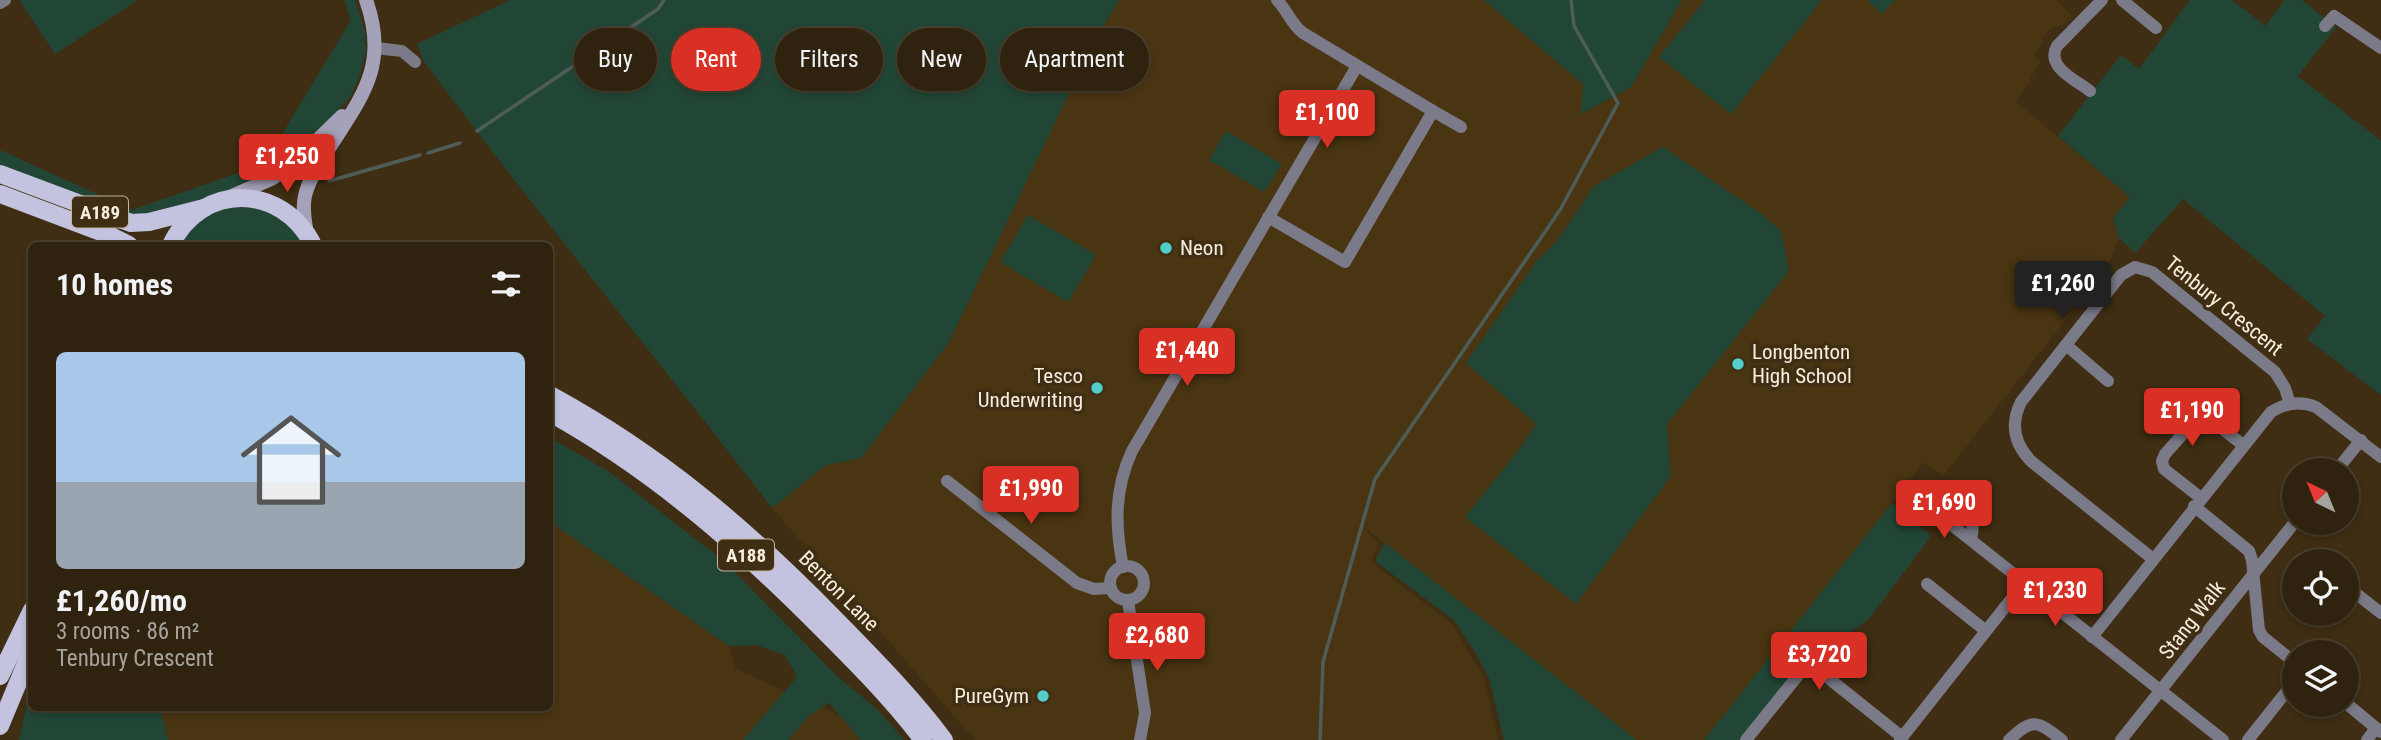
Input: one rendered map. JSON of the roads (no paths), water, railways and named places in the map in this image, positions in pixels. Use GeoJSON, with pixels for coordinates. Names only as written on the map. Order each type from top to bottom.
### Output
{"type":"FeatureCollection","features":[{"type":"Feature","properties":{"kind":"main road"},"geometry":{"type":"LineString","coordinates":[[310,239],[303,212],[306,189],[362,94],[373,70],[376,48],[366,0]]}},
{"type":"Feature","properties":{"kind":"main road"},"geometry":{"type":"LineString","coordinates":[[222,201],[262,184],[284,170],[327,132],[362,94]]}},
{"type":"Feature","properties":{"kind":"main road","name":"A189"},"geometry":{"type":"LineString","coordinates":[[0,174],[131,223],[149,222],[222,201],[246,198],[270,203],[291,216],[310,239]]}},
{"type":"Feature","properties":{"kind":"main road","name":"A189"},"geometry":{"type":"LineString","coordinates":[[0,194],[123,242]]}},
{"type":"Feature","properties":{"kind":"main road","name":"A189"},"geometry":{"type":"LineString","coordinates":[[173,242],[183,225],[204,208]]}},
{"type":"Feature","properties":{"kind":"main road","name":"Benton Lane"},"geometry":{"type":"LineString","coordinates":[[553,396],[590,416],[660,462],[731,518],[869,654],[944,740]]}},
{"type":"Feature","properties":{"kind":"main road","name":"Benton Lane"},"geometry":{"type":"LineString","coordinates":[[553,415],[651,476],[719,531],[798,604],[923,740]]}},
{"type":"Feature","properties":{"kind":"main road"},"geometry":{"type":"LineString","coordinates":[[0,676],[28,618]]}},
{"type":"Feature","properties":{"kind":"main road"},"geometry":{"type":"LineString","coordinates":[[0,726],[28,659]]}},
{"type":"Feature","properties":{"kind":"street"},"geometry":{"type":"LineString","coordinates":[[0,3],[5,0]]}},
{"type":"Feature","properties":{"kind":"street"},"geometry":{"type":"LineString","coordinates":[[1276,0],[1296,28],[1461,127]]}},
{"type":"Feature","properties":{"kind":"street"},"geometry":{"type":"LineString","coordinates":[[2090,90],[2057,65],[2053,55],[2057,46],[2102,0]]}},
{"type":"Feature","properties":{"kind":"street"},"geometry":{"type":"LineString","coordinates":[[2122,0],[2157,27]]}},
{"type":"Feature","properties":{"kind":"street"},"geometry":{"type":"LineString","coordinates":[[2325,26],[2333,16],[2381,48]]}},
{"type":"Feature","properties":{"kind":"street"},"geometry":{"type":"LineString","coordinates":[[376,48],[402,51],[415,62]]}},
{"type":"Feature","properties":{"kind":"street"},"geometry":{"type":"LineString","coordinates":[[1123,567],[1116,510],[1126,463],[1357,66]]}},
{"type":"Feature","properties":{"kind":"street"},"geometry":{"type":"LineString","coordinates":[[1268,217],[1345,262],[1433,111]]}},
{"type":"Feature","properties":{"kind":"street","name":"Tenbury Crescent"},"geometry":{"type":"LineString","coordinates":[[2153,559],[2032,462],[2017,443],[2014,423],[2017,409],[2124,272],[2133,268],[2144,268],[2275,372],[2286,388],[2290,404]]}},
{"type":"Feature","properties":{"kind":"street"},"geometry":{"type":"LineString","coordinates":[[2066,345],[2108,380]]}},
{"type":"Feature","properties":{"kind":"street"},"geometry":{"type":"LineString","coordinates":[[2092,636],[2271,412],[2290,404],[2303,403],[2316,407],[2381,457]]}},
{"type":"Feature","properties":{"kind":"street"},"geometry":{"type":"LineString","coordinates":[[2242,445],[2210,419],[2197,417],[2162,461],[2164,469],[2251,555],[2259,630],[2263,637],[2282,652]]}},
{"type":"Feature","properties":{"kind":"street"},"geometry":{"type":"LineString","coordinates":[[2346,458],[2361,440]]}},
{"type":"Feature","properties":{"kind":"street"},"geometry":{"type":"LineString","coordinates":[[947,481],[1077,583],[1094,589],[1111,588]]}},
{"type":"Feature","properties":{"kind":"street"},"geometry":{"type":"LineString","coordinates":[[1938,514],[1949,501],[1963,503],[1973,520],[1971,540]]}},
{"type":"Feature","properties":{"kind":"street"},"geometry":{"type":"LineString","coordinates":[[1924,503],[2223,740]]}},
{"type":"Feature","properties":{"kind":"street","name":"Stang Walk"},"geometry":{"type":"LineString","coordinates":[[2121,740],[2283,536]]}},
{"type":"Feature","properties":{"kind":"street"},"geometry":{"type":"LineString","coordinates":[[1123,567],[1138,570],[1144,582],[1140,594],[1128,601],[1116,596],[1111,588],[1113,575],[1123,567]]}},
{"type":"Feature","properties":{"kind":"street"},"geometry":{"type":"LineString","coordinates":[[1927,583],[1986,631]]}},
{"type":"Feature","properties":{"kind":"street"},"geometry":{"type":"LineString","coordinates":[[1746,740],[1804,667],[1809,665],[1901,738],[2024,583]]}},
{"type":"Feature","properties":{"kind":"street"},"geometry":{"type":"LineString","coordinates":[[2359,597],[2381,613]]}},
{"type":"Feature","properties":{"kind":"street"},"geometry":{"type":"LineString","coordinates":[[1128,601],[1144,701],[1145,721],[1140,740]]}},
{"type":"Feature","properties":{"kind":"street"},"geometry":{"type":"LineString","coordinates":[[2248,740],[2282,697]]}},
{"type":"Feature","properties":{"kind":"street"},"geometry":{"type":"LineString","coordinates":[[2359,714],[2379,730],[2367,740]]}},
{"type":"Feature","properties":{"kind":"street"},"geometry":{"type":"LineString","coordinates":[[2009,740],[2027,724],[2034,723],[2042,725],[2062,740]]}},
{"type":"Feature","properties":{"kind":"waterway"},"geometry":{"type":"LineString","coordinates":[[477,131],[658,9],[664,0]]}},
{"type":"Feature","properties":{"kind":"waterway"},"geometry":{"type":"LineString","coordinates":[[1320,740],[1323,662],[1375,479],[1560,210],[1618,103],[1574,26],[1571,0]]}},
{"type":"Feature","properties":{"kind":"waterway"},"geometry":{"type":"LineString","coordinates":[[428,153],[460,143]]}},
{"type":"Feature","properties":{"kind":"waterway"},"geometry":{"type":"LineString","coordinates":[[329,181],[420,155]]}},
{"type":"Feature","properties":{"kind":"place","name":"Neon"},"geometry":{"type":"Point","coordinates":[1166,248]}},
{"type":"Feature","properties":{"kind":"place","name":"Longbenton High School"},"geometry":{"type":"Point","coordinates":[1738,364]}},
{"type":"Feature","properties":{"kind":"place","name":"Tesco Underwriting"},"geometry":{"type":"Point","coordinates":[1097,388]}},
{"type":"Feature","properties":{"kind":"place","name":"PureGym"},"geometry":{"type":"Point","coordinates":[1043,696]}}]}
